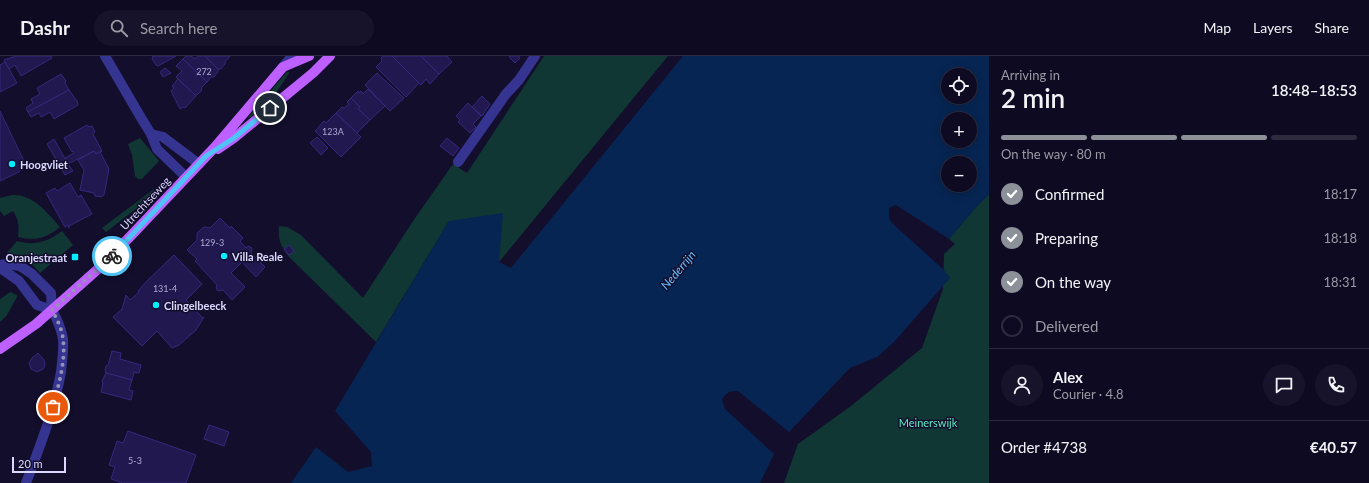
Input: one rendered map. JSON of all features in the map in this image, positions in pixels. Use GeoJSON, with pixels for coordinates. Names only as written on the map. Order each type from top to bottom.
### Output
{"type":"FeatureCollection","features":[{"type":"Feature","properties":{"kind":"main road"},"geometry":{"type":"LineString","coordinates":[[283,67],[308,56]]}},
{"type":"Feature","properties":{"kind":"main road"},"geometry":{"type":"LineString","coordinates":[[203,160],[234,138],[313,73],[330,56]]}},
{"type":"Feature","properties":{"kind":"main road","name":"Utrechtseweg"},"geometry":{"type":"LineString","coordinates":[[0,349],[27,331],[106,262],[203,160],[283,67]]}},
{"type":"Feature","properties":{"kind":"street"},"geometry":{"type":"LineString","coordinates":[[105,56],[151,134],[157,149],[186,177]]}},
{"type":"Feature","properties":{"kind":"street","name":"Utrechtseweg"},"geometry":{"type":"LineString","coordinates":[[283,67],[292,56]]}},
{"type":"Feature","properties":{"kind":"street"},"geometry":{"type":"LineString","coordinates":[[458,162],[535,56]]}},
{"type":"Feature","properties":{"kind":"street"},"geometry":{"type":"LineString","coordinates":[[151,134],[163,137],[203,160]]}},
{"type":"Feature","properties":{"kind":"street"},"geometry":{"type":"LineString","coordinates":[[0,265],[20,266],[32,274],[51,294],[52,310],[63,339],[62,361],[58,385],[49,422],[26,483]]}},
{"type":"Feature","properties":{"kind":"street"},"geometry":{"type":"LineString","coordinates":[[0,268],[19,281],[37,305],[52,310]]}},
{"type":"Feature","properties":{"kind":"green space"},"geometry":{"type":"Polygon","coordinates":[[[544,56],[668,56],[499,262],[449,221],[376,342],[288,256],[280,242],[279,226],[287,227],[301,235],[363,298],[413,221],[453,164],[467,173],[544,56]]]}},
{"type":"Feature","properties":{"kind":"green space"},"geometry":{"type":"Polygon","coordinates":[[[288,71],[289,73],[271,101],[248,118],[249,116],[288,71]]]}},
{"type":"Feature","properties":{"kind":"green space"},"geometry":{"type":"Polygon","coordinates":[[[140,138],[159,161],[142,179],[138,179],[135,176],[132,155],[128,144],[140,138]]]}},
{"type":"Feature","properties":{"kind":"green space"},"geometry":{"type":"Polygon","coordinates":[[[154,189],[155,192],[145,202],[106,232],[102,228],[154,189]]]}},
{"type":"Feature","properties":{"kind":"green space","name":"Meinerswijk"},"geometry":{"type":"Polygon","coordinates":[[[989,194],[989,483],[784,483],[798,444],[851,406],[922,348],[943,289],[944,254],[955,244],[949,239],[989,194]]]}},
{"type":"Feature","properties":{"kind":"green space"},"geometry":{"type":"Polygon","coordinates":[[[12,195],[27,197],[39,205],[60,227],[50,234],[40,238],[30,239],[18,237],[18,224],[13,211],[4,216],[0,211],[0,198],[12,195]]]}},
{"type":"Feature","properties":{"kind":"green space"},"geometry":{"type":"Polygon","coordinates":[[[62,231],[73,245],[40,273],[29,261],[10,258],[7,253],[17,241],[29,243],[41,242],[62,231]]]}},
{"type":"Feature","properties":{"kind":"green space"},"geometry":{"type":"Polygon","coordinates":[[[10,292],[17,295],[17,297],[7,315],[0,322],[0,299],[10,292]]]}},
{"type":"Feature","properties":{"kind":"water","name":"Nederrijn"},"geometry":{"type":"Polygon","coordinates":[[[683,56],[989,56],[989,194],[949,239],[896,205],[889,208],[889,218],[893,224],[943,269],[950,278],[894,342],[877,357],[850,368],[789,432],[738,391],[728,392],[722,400],[725,409],[774,454],[760,483],[291,483],[316,447],[348,472],[372,466],[371,452],[335,411],[449,221],[503,213],[499,262],[511,268],[683,56]]]}},
{"type":"Feature","properties":{"kind":"building"},"geometry":{"type":"Polygon","coordinates":[[[16,56],[51,56],[52,58],[21,76],[15,65],[9,69],[4,60],[16,56]]]}},
{"type":"Feature","properties":{"kind":"building"},"geometry":{"type":"Polygon","coordinates":[[[153,56],[176,56],[158,66],[152,59],[153,56]]]}},
{"type":"Feature","properties":{"kind":"building"},"geometry":{"type":"Polygon","coordinates":[[[186,56],[191,56],[195,59],[198,56],[205,56],[218,69],[218,72],[207,82],[183,59],[186,56]]]}},
{"type":"Feature","properties":{"kind":"building"},"geometry":{"type":"Polygon","coordinates":[[[205,56],[230,56],[221,69],[218,69],[205,56]]]}},
{"type":"Feature","properties":{"kind":"building"},"geometry":{"type":"Polygon","coordinates":[[[383,56],[392,56],[419,83],[406,97],[376,67],[382,61],[381,58],[383,56]]]}},
{"type":"Feature","properties":{"kind":"building"},"geometry":{"type":"Polygon","coordinates":[[[392,56],[421,56],[439,74],[430,84],[426,79],[421,85],[392,56]]]}},
{"type":"Feature","properties":{"kind":"building"},"geometry":{"type":"Polygon","coordinates":[[[421,56],[447,56],[452,62],[439,74],[421,56]]]}},
{"type":"Feature","properties":{"kind":"building"},"geometry":{"type":"Polygon","coordinates":[[[519,56],[520,58],[515,63],[509,57],[519,56]]]}},
{"type":"Feature","properties":{"kind":"building"},"geometry":{"type":"Polygon","coordinates":[[[183,59],[207,82],[197,95],[195,95],[176,77],[182,71],[176,66],[183,59]]]}},
{"type":"Feature","properties":{"kind":"building"},"geometry":{"type":"Polygon","coordinates":[[[5,62],[17,83],[0,92],[0,65],[5,62]]]}},
{"type":"Feature","properties":{"kind":"building"},"geometry":{"type":"Polygon","coordinates":[[[165,68],[171,73],[163,77],[160,72],[165,68]]]}},
{"type":"Feature","properties":{"kind":"building"},"geometry":{"type":"Polygon","coordinates":[[[377,73],[404,98],[390,111],[365,85],[377,73]]]}},
{"type":"Feature","properties":{"kind":"building"},"geometry":{"type":"Polygon","coordinates":[[[61,74],[66,81],[65,83],[69,90],[28,112],[26,108],[33,103],[31,99],[40,94],[37,88],[61,74]]]}},
{"type":"Feature","properties":{"kind":"building"},"geometry":{"type":"Polygon","coordinates":[[[178,79],[196,96],[185,108],[183,107],[180,109],[171,91],[174,88],[172,86],[178,79]]]}},
{"type":"Feature","properties":{"kind":"building"},"geometry":{"type":"Polygon","coordinates":[[[368,89],[385,106],[370,120],[358,109],[360,107],[351,98],[358,91],[359,93],[361,91],[363,94],[368,89]]]}},
{"type":"Feature","properties":{"kind":"building"},"geometry":{"type":"Polygon","coordinates":[[[69,90],[77,101],[78,105],[54,119],[50,112],[41,117],[39,113],[31,117],[28,112],[69,90]]]}},
{"type":"Feature","properties":{"kind":"building"},"geometry":{"type":"Polygon","coordinates":[[[482,96],[490,104],[482,116],[472,107],[482,96]]]}},
{"type":"Feature","properties":{"kind":"building"},"geometry":{"type":"Polygon","coordinates":[[[351,98],[360,107],[358,109],[370,120],[357,133],[336,113],[342,107],[344,108],[349,104],[347,102],[351,98]]]}},
{"type":"Feature","properties":{"kind":"building"},"geometry":{"type":"Polygon","coordinates":[[[468,103],[481,116],[473,124],[476,127],[470,133],[458,122],[460,120],[456,116],[468,103]]]}},
{"type":"Feature","properties":{"kind":"building"},"geometry":{"type":"Polygon","coordinates":[[[0,111],[24,163],[19,172],[0,181],[0,111]]]}},
{"type":"Feature","properties":{"kind":"building"},"geometry":{"type":"Polygon","coordinates":[[[336,113],[361,137],[341,157],[315,131],[324,121],[326,123],[336,113]]]}},
{"type":"Feature","properties":{"kind":"building"},"geometry":{"type":"Polygon","coordinates":[[[87,125],[89,127],[92,126],[95,132],[93,134],[102,151],[96,154],[94,151],[68,164],[65,158],[74,153],[64,138],[87,125]]]}},
{"type":"Feature","properties":{"kind":"building"},"geometry":{"type":"Polygon","coordinates":[[[317,137],[328,148],[321,155],[310,143],[317,137]]]}},
{"type":"Feature","properties":{"kind":"building"},"geometry":{"type":"Polygon","coordinates":[[[447,138],[459,148],[453,156],[440,146],[447,138]]]}},
{"type":"Feature","properties":{"kind":"building"},"geometry":{"type":"Polygon","coordinates":[[[54,139],[68,164],[61,168],[47,144],[54,139]]]}},
{"type":"Feature","properties":{"kind":"building"},"geometry":{"type":"Polygon","coordinates":[[[94,151],[96,154],[100,152],[109,169],[104,195],[101,197],[95,196],[94,193],[80,190],[84,170],[78,160],[94,151]]]}},
{"type":"Feature","properties":{"kind":"building"},"geometry":{"type":"Polygon","coordinates":[[[68,164],[73,171],[65,175],[61,168],[68,164]]]}},
{"type":"Feature","properties":{"kind":"building"},"geometry":{"type":"Polygon","coordinates":[[[70,183],[78,197],[81,195],[92,214],[69,226],[69,228],[68,225],[65,227],[46,193],[55,188],[57,191],[70,183]]]}},
{"type":"Feature","properties":{"kind":"building","name":"Villa Reale"},"geometry":{"type":"Polygon","coordinates":[[[220,218],[243,238],[240,241],[246,248],[248,246],[252,248],[251,253],[265,267],[256,277],[242,262],[231,273],[245,287],[232,300],[223,290],[217,290],[217,285],[195,261],[197,259],[187,250],[197,240],[197,233],[204,227],[210,228],[220,218]]]}},
{"type":"Feature","properties":{"kind":"building"},"geometry":{"type":"Polygon","coordinates":[[[289,245],[294,251],[289,255],[284,249],[289,245]]]}},
{"type":"Feature","properties":{"kind":"building","name":"Clingelbeeck"},"geometry":{"type":"Polygon","coordinates":[[[174,255],[202,284],[186,300],[203,318],[204,317],[196,330],[179,345],[172,348],[157,331],[142,346],[113,317],[122,309],[126,295],[130,300],[174,255]]]}},
{"type":"Feature","properties":{"kind":"building"},"geometry":{"type":"Polygon","coordinates":[[[112,351],[121,353],[120,359],[141,365],[139,373],[134,372],[132,380],[106,373],[106,366],[108,365],[112,351]]]}},
{"type":"Feature","properties":{"kind":"building"},"geometry":{"type":"Polygon","coordinates":[[[38,353],[44,360],[45,366],[37,372],[31,369],[29,363],[38,353]]]}},
{"type":"Feature","properties":{"kind":"building"},"geometry":{"type":"Polygon","coordinates":[[[106,373],[132,380],[129,390],[133,391],[131,400],[101,392],[102,381],[106,373]]]}},
{"type":"Feature","properties":{"kind":"building"},"geometry":{"type":"Polygon","coordinates":[[[209,425],[229,432],[224,446],[204,439],[209,425]]]}},
{"type":"Feature","properties":{"kind":"building"},"geometry":{"type":"Polygon","coordinates":[[[128,431],[196,455],[186,483],[123,483],[111,479],[115,467],[109,465],[117,441],[123,443],[128,431]]]}},
{"type":"Feature","properties":{"kind":"way so far"},"geometry":{"type":"LineString","coordinates":[[53,407],[62,361],[63,339],[52,310],[112,256]]}},
{"type":"Feature","properties":{"kind":"place","name":"Hoogvliet"},"geometry":{"type":"Point","coordinates":[12,164]}},
{"type":"Feature","properties":{"kind":"place","name":"Villa Reale"},"geometry":{"type":"Point","coordinates":[224,256]}},
{"type":"Feature","properties":{"kind":"place","name":"Oranjestraat"},"geometry":{"type":"Point","coordinates":[75,257]}},
{"type":"Feature","properties":{"kind":"place","name":"Clingelbeeck"},"geometry":{"type":"Point","coordinates":[156,305]}},
{"type":"Feature","properties":{"kind":"route"},"geometry":{"type":"LineString","coordinates":[[112,256],[206,156],[234,138],[270,108]]}}]}
